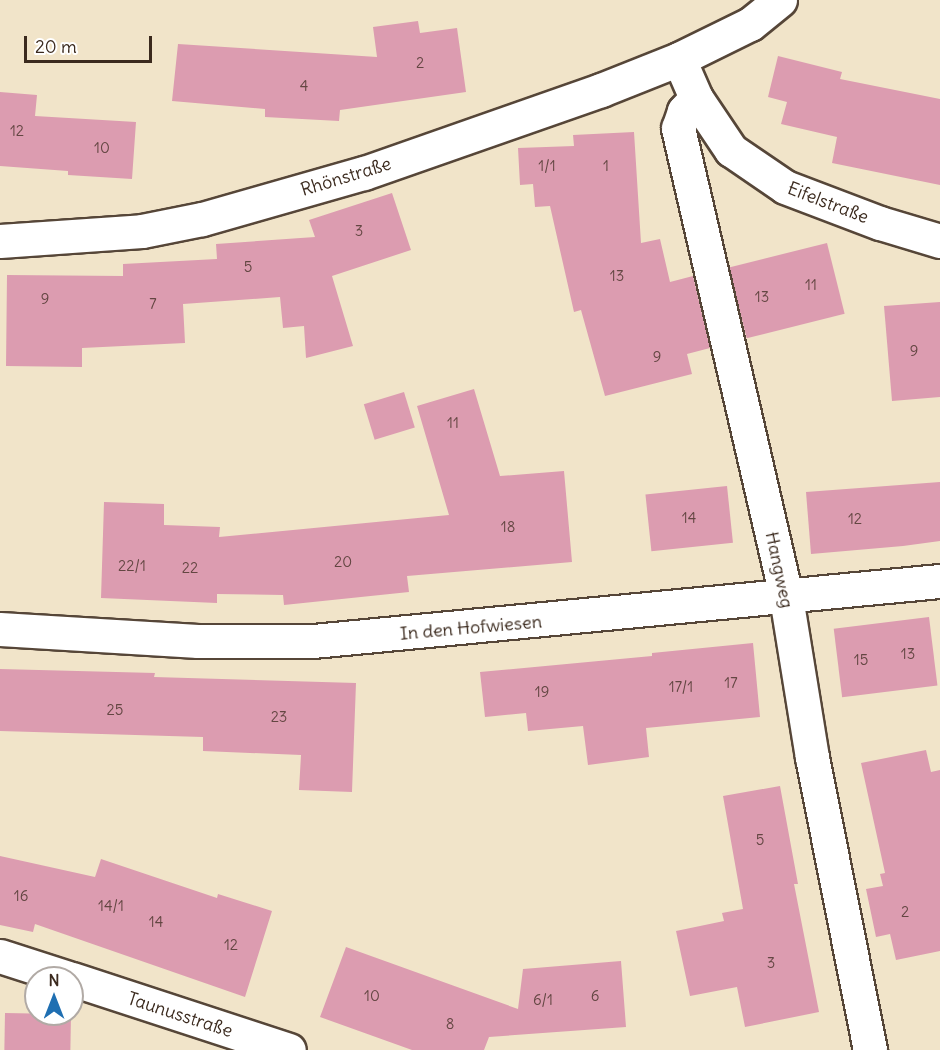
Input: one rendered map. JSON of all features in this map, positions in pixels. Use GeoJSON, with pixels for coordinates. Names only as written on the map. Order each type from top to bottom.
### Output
{"type":"FeatureCollection","features":[{"type":"Feature","properties":{"kind":"street"},"geometry":{"type":"LineString","coordinates":[[679,59],[750,24],[780,0]]}},
{"type":"Feature","properties":{"kind":"street","name":"Eifelstraße"},"geometry":{"type":"LineString","coordinates":[[679,59],[696,98],[731,150],[785,187],[880,223],[940,241]]}},
{"type":"Feature","properties":{"kind":"street","name":"Rhönstraße"},"geometry":{"type":"LineString","coordinates":[[0,241],[142,231],[202,219],[364,173],[601,90],[679,59]]}},
{"type":"Feature","properties":{"kind":"street","name":"Hangweg"},"geometry":{"type":"LineString","coordinates":[[696,98],[684,111],[678,128],[786,597],[812,757],[870,1050]]}},
{"type":"Feature","properties":{"kind":"street","name":"In den Hofwiesen"},"geometry":{"type":"LineString","coordinates":[[0,629],[198,641],[313,641],[940,581]]}},
{"type":"Feature","properties":{"kind":"street","name":"Taunusstraße"},"geometry":{"type":"LineString","coordinates":[[0,956],[30,966]]}},
{"type":"Feature","properties":{"kind":"street","name":"Taunusstraße"},"geometry":{"type":"LineString","coordinates":[[84,984],[289,1050]]}},
{"type":"Feature","properties":{"kind":"building"},"geometry":{"type":"Polygon","coordinates":[[[418,21],[420,33],[457,28],[466,92],[340,110],[339,121],[265,117],[265,109],[172,101],[178,44],[377,57],[373,27],[418,21]]]}},
{"type":"Feature","properties":{"kind":"building"},"geometry":{"type":"Polygon","coordinates":[[[778,56],[842,72],[840,79],[940,99],[940,185],[832,163],[837,137],[781,124],[787,102],[768,97],[778,56]]]}},
{"type":"Feature","properties":{"kind":"building"},"geometry":{"type":"Polygon","coordinates":[[[0,92],[37,95],[35,116],[136,122],[132,179],[68,175],[68,171],[0,166],[0,92]]]}},
{"type":"Feature","properties":{"kind":"building"},"geometry":{"type":"Polygon","coordinates":[[[634,132],[641,243],[660,239],[670,282],[693,276],[710,348],[687,354],[692,374],[605,396],[581,310],[574,312],[550,206],[535,207],[533,184],[520,185],[518,148],[574,146],[573,135],[634,132]]]}},
{"type":"Feature","properties":{"kind":"building"},"geometry":{"type":"Polygon","coordinates":[[[392,193],[411,250],[332,276],[353,346],[306,358],[304,326],[283,328],[280,297],[183,304],[185,343],[82,348],[82,367],[6,366],[7,275],[123,276],[123,264],[217,259],[216,244],[315,237],[309,220],[392,193]]]}},
{"type":"Feature","properties":{"kind":"building"},"geometry":{"type":"Polygon","coordinates":[[[827,243],[845,314],[747,338],[729,267],[827,243]]]}},
{"type":"Feature","properties":{"kind":"building"},"geometry":{"type":"Polygon","coordinates":[[[940,302],[940,397],[892,401],[884,306],[940,302]]]}},
{"type":"Feature","properties":{"kind":"building"},"geometry":{"type":"Polygon","coordinates":[[[474,389],[500,476],[564,471],[572,562],[407,576],[409,592],[284,605],[283,595],[217,594],[217,603],[101,598],[104,502],[164,504],[164,525],[220,527],[219,537],[449,515],[417,406],[474,389]]]}},
{"type":"Feature","properties":{"kind":"building"},"geometry":{"type":"Polygon","coordinates":[[[404,392],[415,427],[375,440],[364,404],[404,392]]]}},
{"type":"Feature","properties":{"kind":"building"},"geometry":{"type":"Polygon","coordinates":[[[940,482],[940,541],[811,554],[806,492],[940,482]]]}},
{"type":"Feature","properties":{"kind":"building"},"geometry":{"type":"Polygon","coordinates":[[[727,486],[733,543],[651,551],[645,495],[727,486]]]}},
{"type":"Feature","properties":{"kind":"building"},"geometry":{"type":"Polygon","coordinates":[[[929,617],[937,685],[842,697],[834,629],[929,617]]]}},
{"type":"Feature","properties":{"kind":"building"},"geometry":{"type":"Polygon","coordinates":[[[753,643],[760,717],[646,728],[649,757],[588,765],[583,726],[528,731],[526,713],[485,717],[480,672],[652,656],[652,653],[753,643]]]}},
{"type":"Feature","properties":{"kind":"building"},"geometry":{"type":"Polygon","coordinates":[[[0,669],[155,673],[154,677],[356,683],[352,792],[299,790],[301,755],[203,751],[203,737],[0,731],[0,669]]]}},
{"type":"Feature","properties":{"kind":"building"},"geometry":{"type":"Polygon","coordinates":[[[926,750],[931,772],[940,770],[940,951],[896,960],[890,934],[876,937],[866,889],[883,886],[880,874],[885,873],[861,763],[926,750]]]}},
{"type":"Feature","properties":{"kind":"building"},"geometry":{"type":"Polygon","coordinates":[[[780,786],[798,884],[794,884],[819,1012],[745,1027],[737,987],[690,996],[676,931],[724,921],[722,913],[743,909],[723,796],[780,786]]]}},
{"type":"Feature","properties":{"kind":"building"},"geometry":{"type":"Polygon","coordinates":[[[0,856],[95,877],[101,859],[217,898],[218,894],[272,911],[245,997],[35,924],[33,932],[0,925],[0,856]]]}},
{"type":"Feature","properties":{"kind":"building"},"geometry":{"type":"Polygon","coordinates":[[[346,947],[518,1009],[523,969],[621,961],[626,1027],[489,1037],[484,1050],[412,1050],[320,1017],[346,947]]]}},
{"type":"Feature","properties":{"kind":"building"},"geometry":{"type":"Polygon","coordinates":[[[5,1013],[24,1013],[24,1026],[71,1026],[70,1050],[4,1050],[5,1013]]]}}]}
